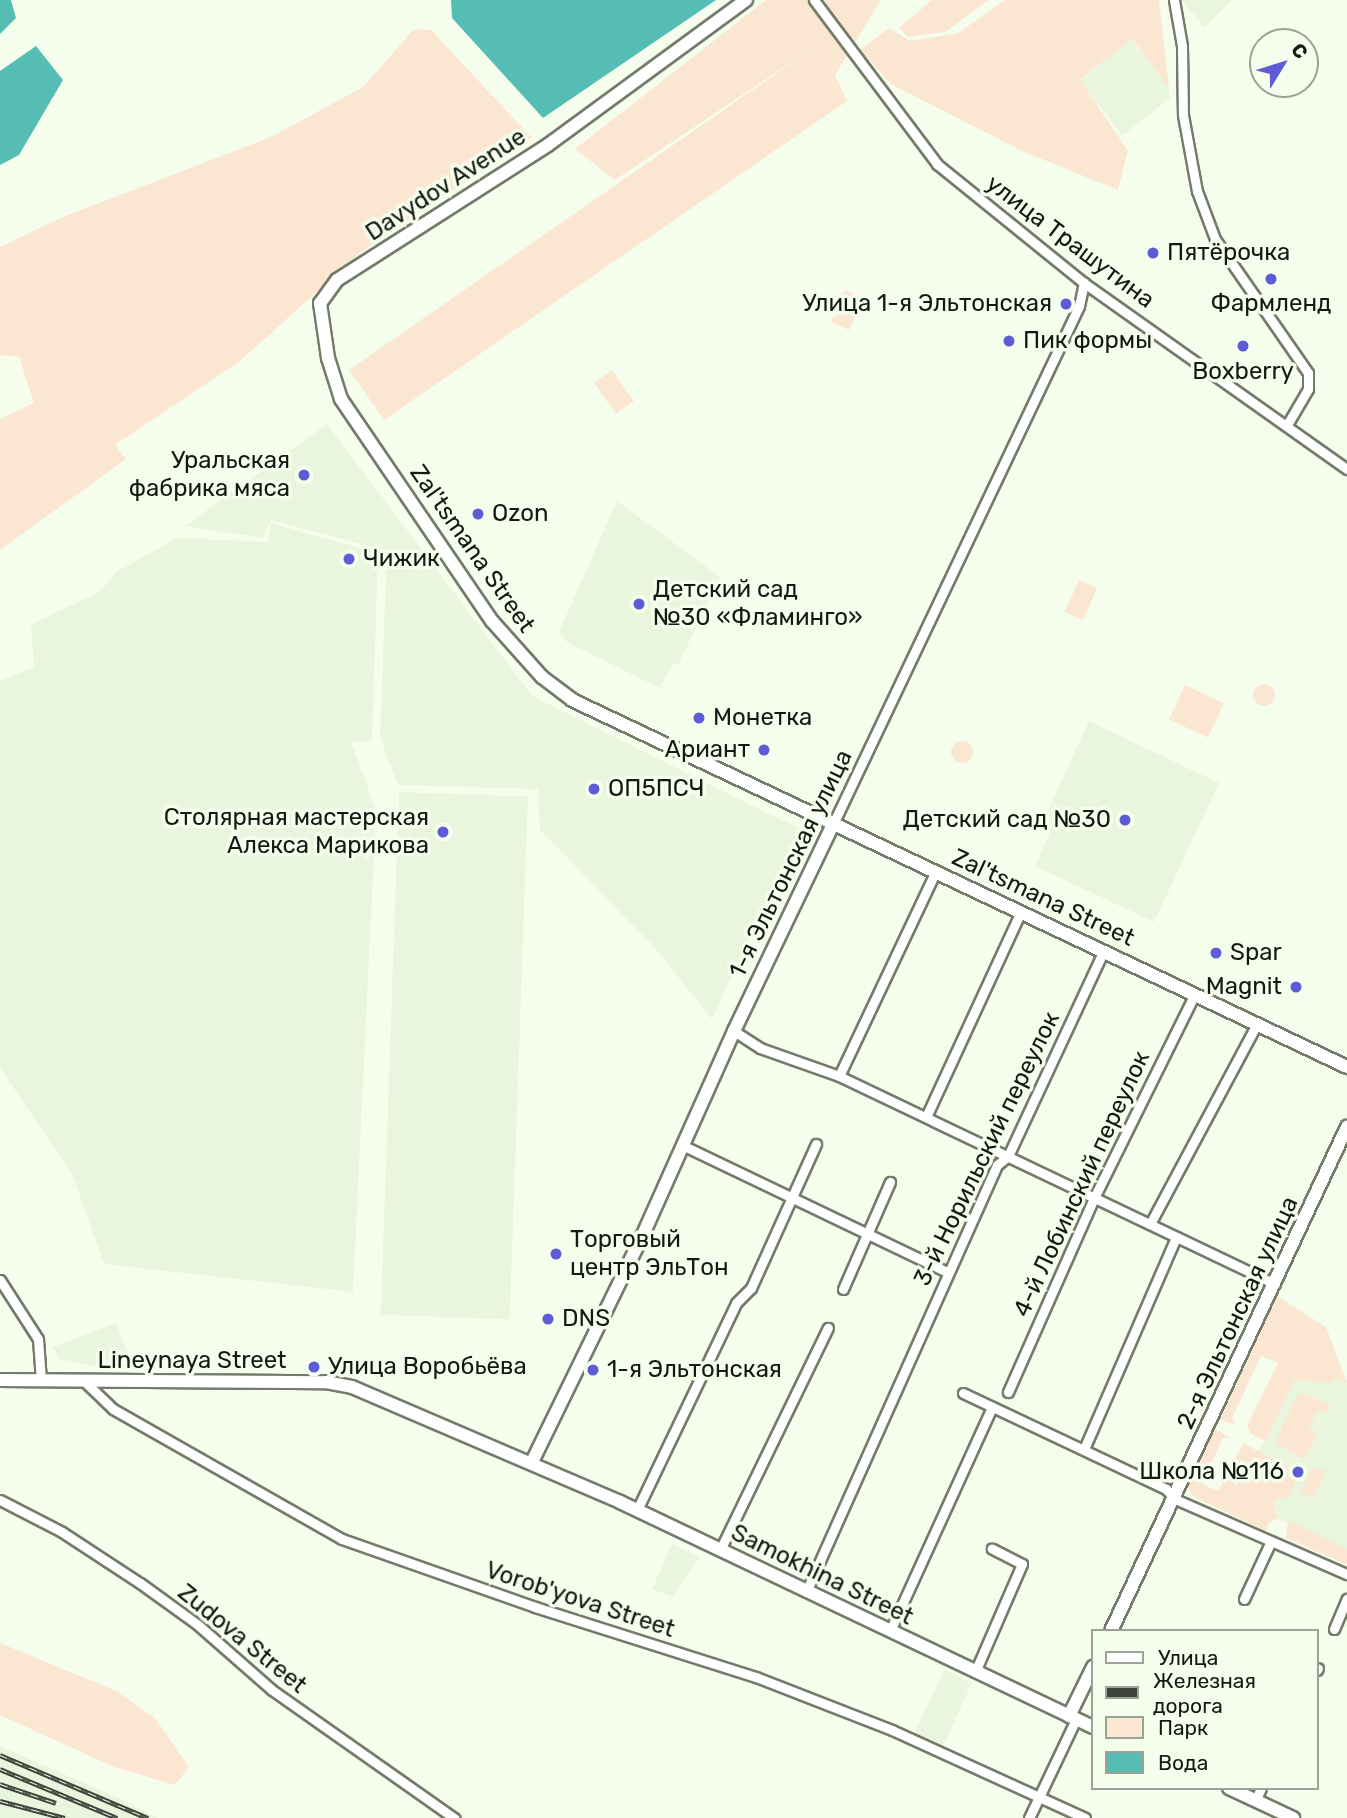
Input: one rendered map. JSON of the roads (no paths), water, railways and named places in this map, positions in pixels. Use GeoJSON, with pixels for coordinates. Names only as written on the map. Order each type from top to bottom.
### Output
{"type":"FeatureCollection","features":[{"type":"Feature","properties":{"kind":"street","name":"Davydov Avenue"},"geometry":{"type":"LineString","coordinates":[[387,467],[341,399],[328,358],[320,303],[337,280],[548,145],[746,0]]}},
{"type":"Feature","properties":{"kind":"street","name":"улица Трашутина"},"geometry":{"type":"LineString","coordinates":[[814,0],[937,164],[1084,283],[1347,469]]}},
{"type":"Feature","properties":{"kind":"street"},"geometry":{"type":"LineString","coordinates":[[1174,0],[1182,46],[1183,115],[1197,191],[1215,239],[1308,373],[1308,389],[1287,425]]}},
{"type":"Feature","properties":{"kind":"street","name":"1-я Эльтонская улица"},"geometry":{"type":"LineString","coordinates":[[532,1462],[1077,310],[1084,283]]}},
{"type":"Feature","properties":{"kind":"street","name":"Zal'tsmana Street"},"geometry":{"type":"LineString","coordinates":[[387,467],[492,621],[542,677],[612,721],[834,822],[1347,1067]]}},
{"type":"Feature","properties":{"kind":"street"},"geometry":{"type":"LineString","coordinates":[[839,1076],[936,871]]}},
{"type":"Feature","properties":{"kind":"street"},"geometry":{"type":"LineString","coordinates":[[926,1117],[1021,911]]}},
{"type":"Feature","properties":{"kind":"street","name":"3-й Норильский переулок"},"geometry":{"type":"LineString","coordinates":[[806,1592],[947,1272],[997,1165],[1008,1156],[1104,950]]}},
{"type":"Feature","properties":{"kind":"street","name":"4-й Лобинский переулок"},"geometry":{"type":"LineString","coordinates":[[1008,1392],[1094,1198],[1195,994]]}},
{"type":"Feature","properties":{"kind":"street"},"geometry":{"type":"LineString","coordinates":[[1150,1224],[1257,1024]]}},
{"type":"Feature","properties":{"kind":"street"},"geometry":{"type":"LineString","coordinates":[[734,1031],[760,1048],[839,1076],[1275,1284]]}},
{"type":"Feature","properties":{"kind":"street","name":"2-я Эльтонская улица"},"geometry":{"type":"LineString","coordinates":[[1112,1629],[1347,1126]]}},
{"type":"Feature","properties":{"kind":"street"},"geometry":{"type":"LineString","coordinates":[[637,1510],[736,1303],[751,1288],[816,1143]]}},
{"type":"Feature","properties":{"kind":"street"},"geometry":{"type":"LineString","coordinates":[[682,1145],[867,1236],[947,1272]]}},
{"type":"Feature","properties":{"kind":"street"},"geometry":{"type":"LineString","coordinates":[[844,1289],[890,1182]]}},
{"type":"Feature","properties":{"kind":"street"},"geometry":{"type":"LineString","coordinates":[[1084,1449],[1176,1237]]}},
{"type":"Feature","properties":{"kind":"street"},"geometry":{"type":"LineString","coordinates":[[0,1280],[38,1339],[41,1381]]}},
{"type":"Feature","properties":{"kind":"street"},"geometry":{"type":"LineString","coordinates":[[720,1549],[828,1328]]}},
{"type":"Feature","properties":{"kind":"street","name":"Lineynaya Street"},"geometry":{"type":"LineString","coordinates":[[0,1380],[326,1382],[381,1396],[532,1462]]}},
{"type":"Feature","properties":{"kind":"street","name":"Vorob'yova Street"},"geometry":{"type":"LineString","coordinates":[[84,1381],[113,1409],[342,1539],[535,1607],[756,1677],[892,1730],[1085,1818]]}},
{"type":"Feature","properties":{"kind":"street"},"geometry":{"type":"LineString","coordinates":[[963,1393],[1166,1489],[1175,1499],[1347,1574]]}},
{"type":"Feature","properties":{"kind":"street"},"geometry":{"type":"LineString","coordinates":[[890,1631],[992,1407]]}},
{"type":"Feature","properties":{"kind":"street","name":"Samokhina Street"},"geometry":{"type":"LineString","coordinates":[[532,1462],[1092,1727]]}},
{"type":"Feature","properties":{"kind":"street","name":"Zudova Street"},"geometry":{"type":"LineString","coordinates":[[0,1500],[62,1532],[140,1583],[198,1625],[272,1690],[454,1818]]}},
{"type":"Feature","properties":{"kind":"street"},"geometry":{"type":"LineString","coordinates":[[1244,1599],[1271,1541]]}},
{"type":"Feature","properties":{"kind":"street"},"geometry":{"type":"LineString","coordinates":[[975,1672],[1022,1564],[992,1549]]}},
{"type":"Feature","properties":{"kind":"street"},"geometry":{"type":"LineString","coordinates":[[1334,1629],[1347,1599]]}},
{"type":"Feature","properties":{"kind":"street"},"geometry":{"type":"LineString","coordinates":[[1029,1818],[1092,1669]]}},
{"type":"Feature","properties":{"kind":"street"},"geometry":{"type":"LineString","coordinates":[[1232,1790],[1293,1818]]}},
{"type":"Feature","properties":{"kind":"street"},"geometry":{"type":"LineString","coordinates":[[1255,1801],[1260,1790]]}},
{"type":"Feature","properties":{"kind":"water"},"geometry":{"type":"Polygon","coordinates":[[[0,0],[11,0],[16,18],[0,34],[0,0]]]}},
{"type":"Feature","properties":{"kind":"water"},"geometry":{"type":"Polygon","coordinates":[[[451,0],[716,0],[543,118],[452,18],[451,0]]]}},
{"type":"Feature","properties":{"kind":"water"},"geometry":{"type":"Polygon","coordinates":[[[36,46],[63,80],[19,155],[0,165],[0,71],[36,46]]]}},
{"type":"Feature","properties":{"kind":"railway"},"geometry":{"type":"LineString","coordinates":[[0,1755],[148,1818]]}},
{"type":"Feature","properties":{"kind":"railway"},"geometry":{"type":"LineString","coordinates":[[0,1769],[117,1818]]}},
{"type":"Feature","properties":{"kind":"railway"},"geometry":{"type":"LineString","coordinates":[[0,1784],[56,1803]]}},
{"type":"Feature","properties":{"kind":"railway"},"geometry":{"type":"LineString","coordinates":[[0,1801],[65,1818]]}},
{"type":"Feature","properties":{"kind":"place","name":"Пятёрочка"},"geometry":{"type":"Point","coordinates":[1153,253]}},
{"type":"Feature","properties":{"kind":"place","name":"Фармленд"},"geometry":{"type":"Point","coordinates":[1271,279]}},
{"type":"Feature","properties":{"kind":"place","name":"Улица 1-я Эльтонская"},"geometry":{"type":"Point","coordinates":[1066,304]}},
{"type":"Feature","properties":{"kind":"place","name":"Пик формы"},"geometry":{"type":"Point","coordinates":[1009,341]}},
{"type":"Feature","properties":{"kind":"place","name":"Boxberry"},"geometry":{"type":"Point","coordinates":[1243,346]}},
{"type":"Feature","properties":{"kind":"place","name":"Уральская фабрика мяса"},"geometry":{"type":"Point","coordinates":[304,475]}},
{"type":"Feature","properties":{"kind":"place","name":"Ozon"},"geometry":{"type":"Point","coordinates":[478,514]}},
{"type":"Feature","properties":{"kind":"place","name":"Чижик"},"geometry":{"type":"Point","coordinates":[349,559]}},
{"type":"Feature","properties":{"kind":"place","name":"Детский сад №30 «Фламинго»"},"geometry":{"type":"Point","coordinates":[639,604]}},
{"type":"Feature","properties":{"kind":"place","name":"Монетка"},"geometry":{"type":"Point","coordinates":[699,718]}},
{"type":"Feature","properties":{"kind":"place","name":"Ариант"},"geometry":{"type":"Point","coordinates":[764,750]}},
{"type":"Feature","properties":{"kind":"place","name":"ОП5ПСЧ"},"geometry":{"type":"Point","coordinates":[594,789]}},
{"type":"Feature","properties":{"kind":"place","name":"Детский сад №30"},"geometry":{"type":"Point","coordinates":[1125,820]}},
{"type":"Feature","properties":{"kind":"place","name":"Столярная мастерская Алекса Марикова"},"geometry":{"type":"Point","coordinates":[443,832]}},
{"type":"Feature","properties":{"kind":"place","name":"Spar"},"geometry":{"type":"Point","coordinates":[1216,953]}},
{"type":"Feature","properties":{"kind":"place","name":"Magnit"},"geometry":{"type":"Point","coordinates":[1296,987]}},
{"type":"Feature","properties":{"kind":"place","name":"Торговый центр ЭльТон"},"geometry":{"type":"Point","coordinates":[556,1254]}},
{"type":"Feature","properties":{"kind":"place","name":"DNS"},"geometry":{"type":"Point","coordinates":[548,1319]}},
{"type":"Feature","properties":{"kind":"place","name":"Улица Воробьёва"},"geometry":{"type":"Point","coordinates":[314,1367]}},
{"type":"Feature","properties":{"kind":"place","name":"1-я Эльтонская"},"geometry":{"type":"Point","coordinates":[593,1370]}},
{"type":"Feature","properties":{"kind":"place","name":"Школа №116"},"geometry":{"type":"Point","coordinates":[1298,1472]}}]}
